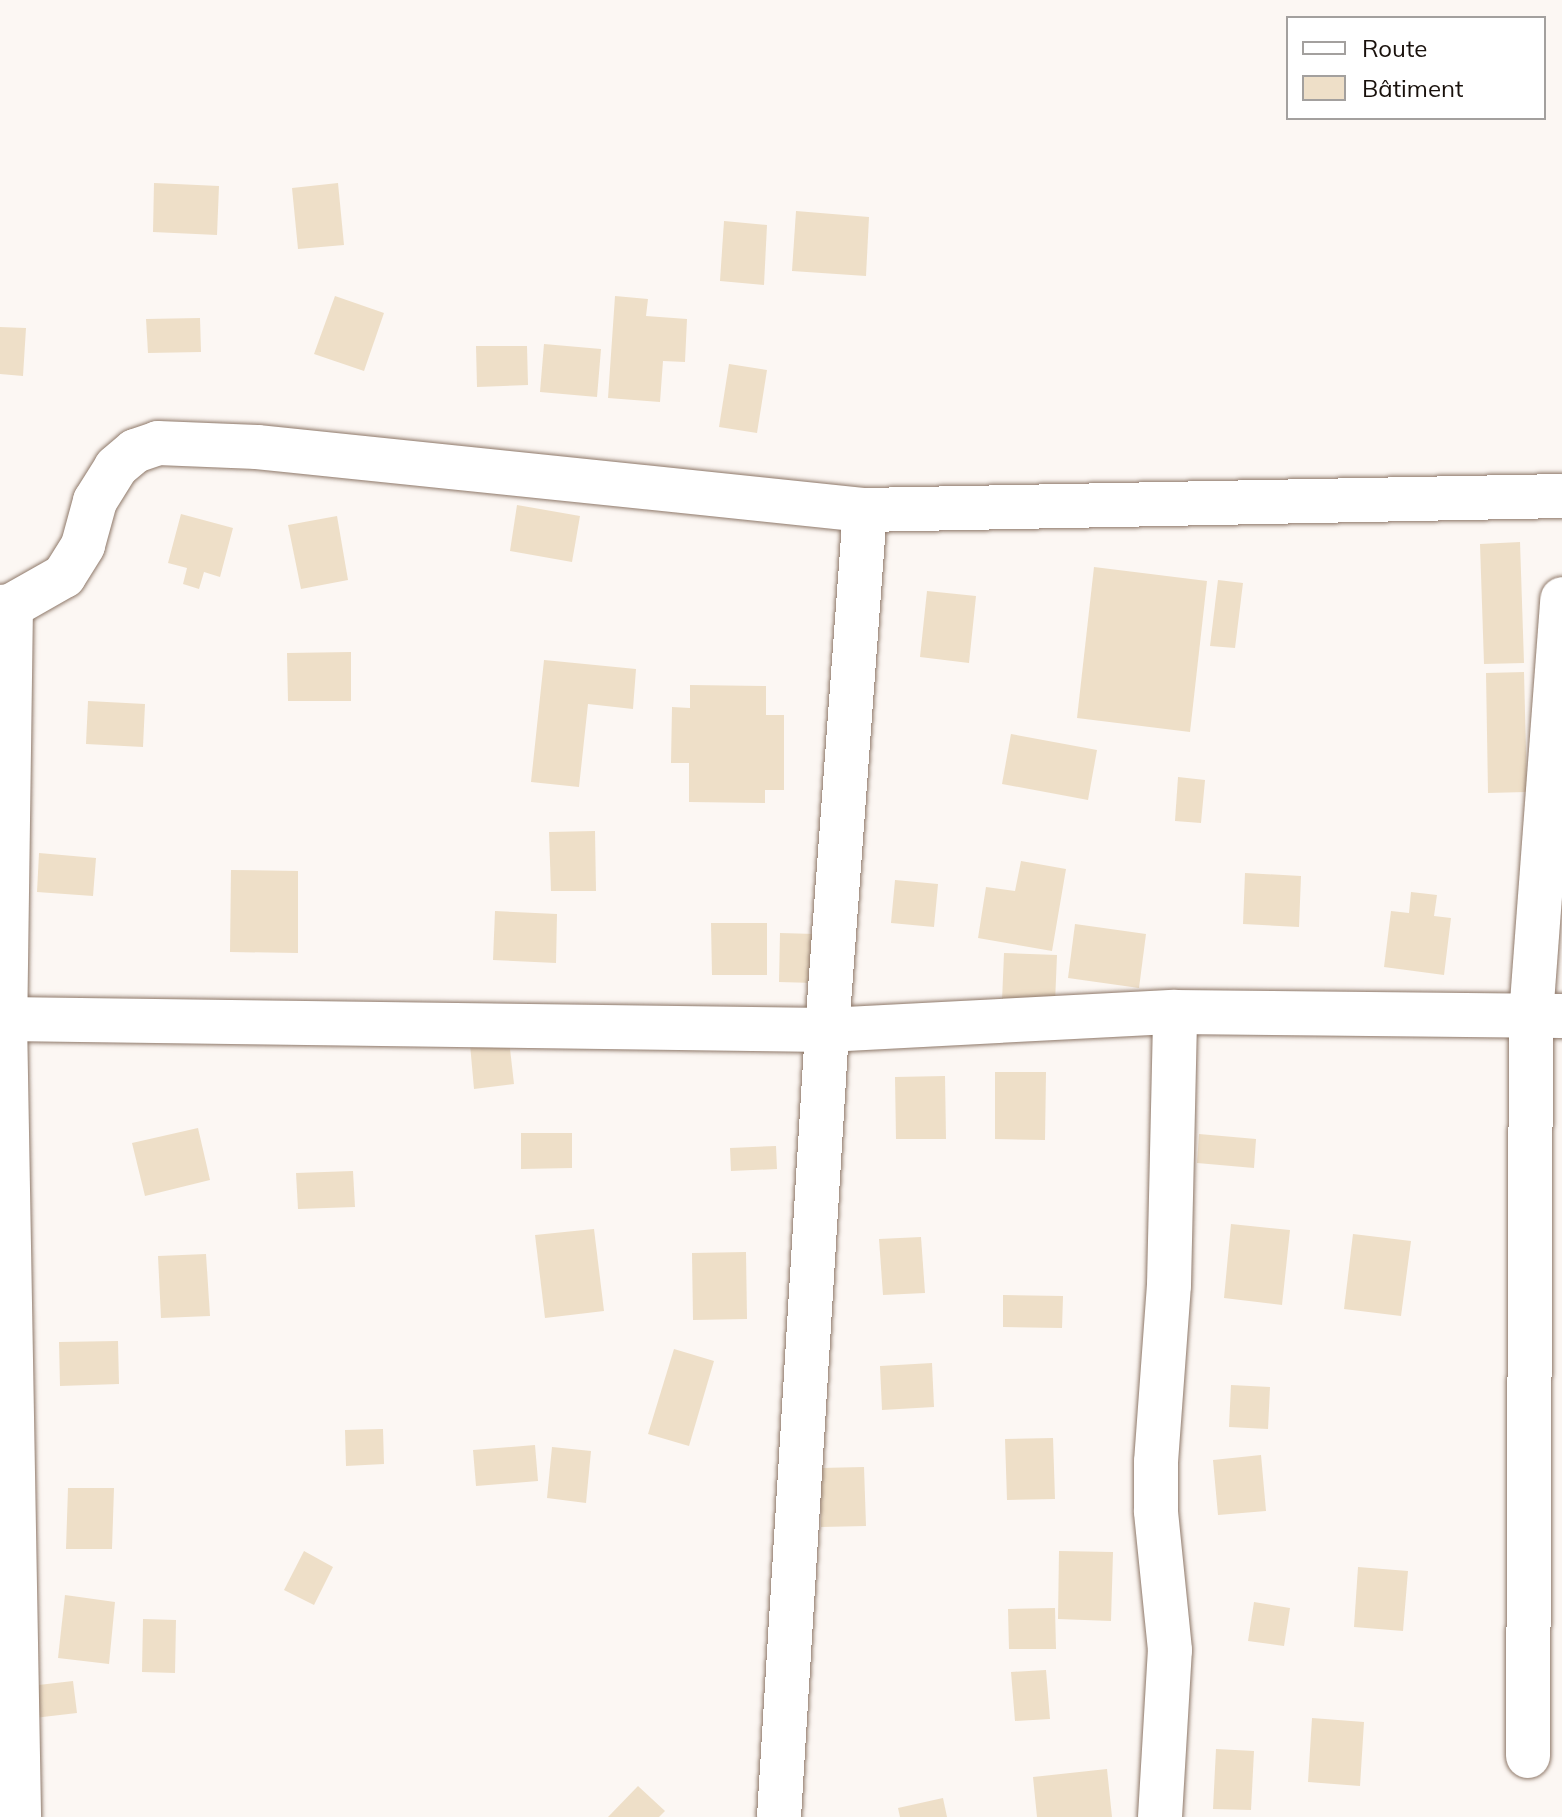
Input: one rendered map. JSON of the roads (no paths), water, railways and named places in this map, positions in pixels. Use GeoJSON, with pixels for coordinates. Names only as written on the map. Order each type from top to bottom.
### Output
{"type":"FeatureCollection","features":[{"type":"Feature","properties":{"kind":"street"},"geometry":{"type":"LineString","coordinates":[[19,1817],[8,1548],[5,606],[64,576],[83,545],[95,501],[116,467],[135,451],[158,443],[257,447],[865,510],[1562,496]]}},
{"type":"Feature","properties":{"kind":"street"},"geometry":{"type":"LineString","coordinates":[[779,1817],[827,1030],[865,510]]}},
{"type":"Feature","properties":{"kind":"street"},"geometry":{"type":"LineString","coordinates":[[1528,1756],[1547,1016],[1562,599]]}},
{"type":"Feature","properties":{"kind":"street"},"geometry":{"type":"LineString","coordinates":[[5,1019],[827,1030],[1175,1012],[1547,1016]]}},
{"type":"Feature","properties":{"kind":"street"},"geometry":{"type":"LineString","coordinates":[[1160,1817],[1170,1650],[1156,1511],[1156,1462],[1169,1285],[1175,1012]]}}]}
